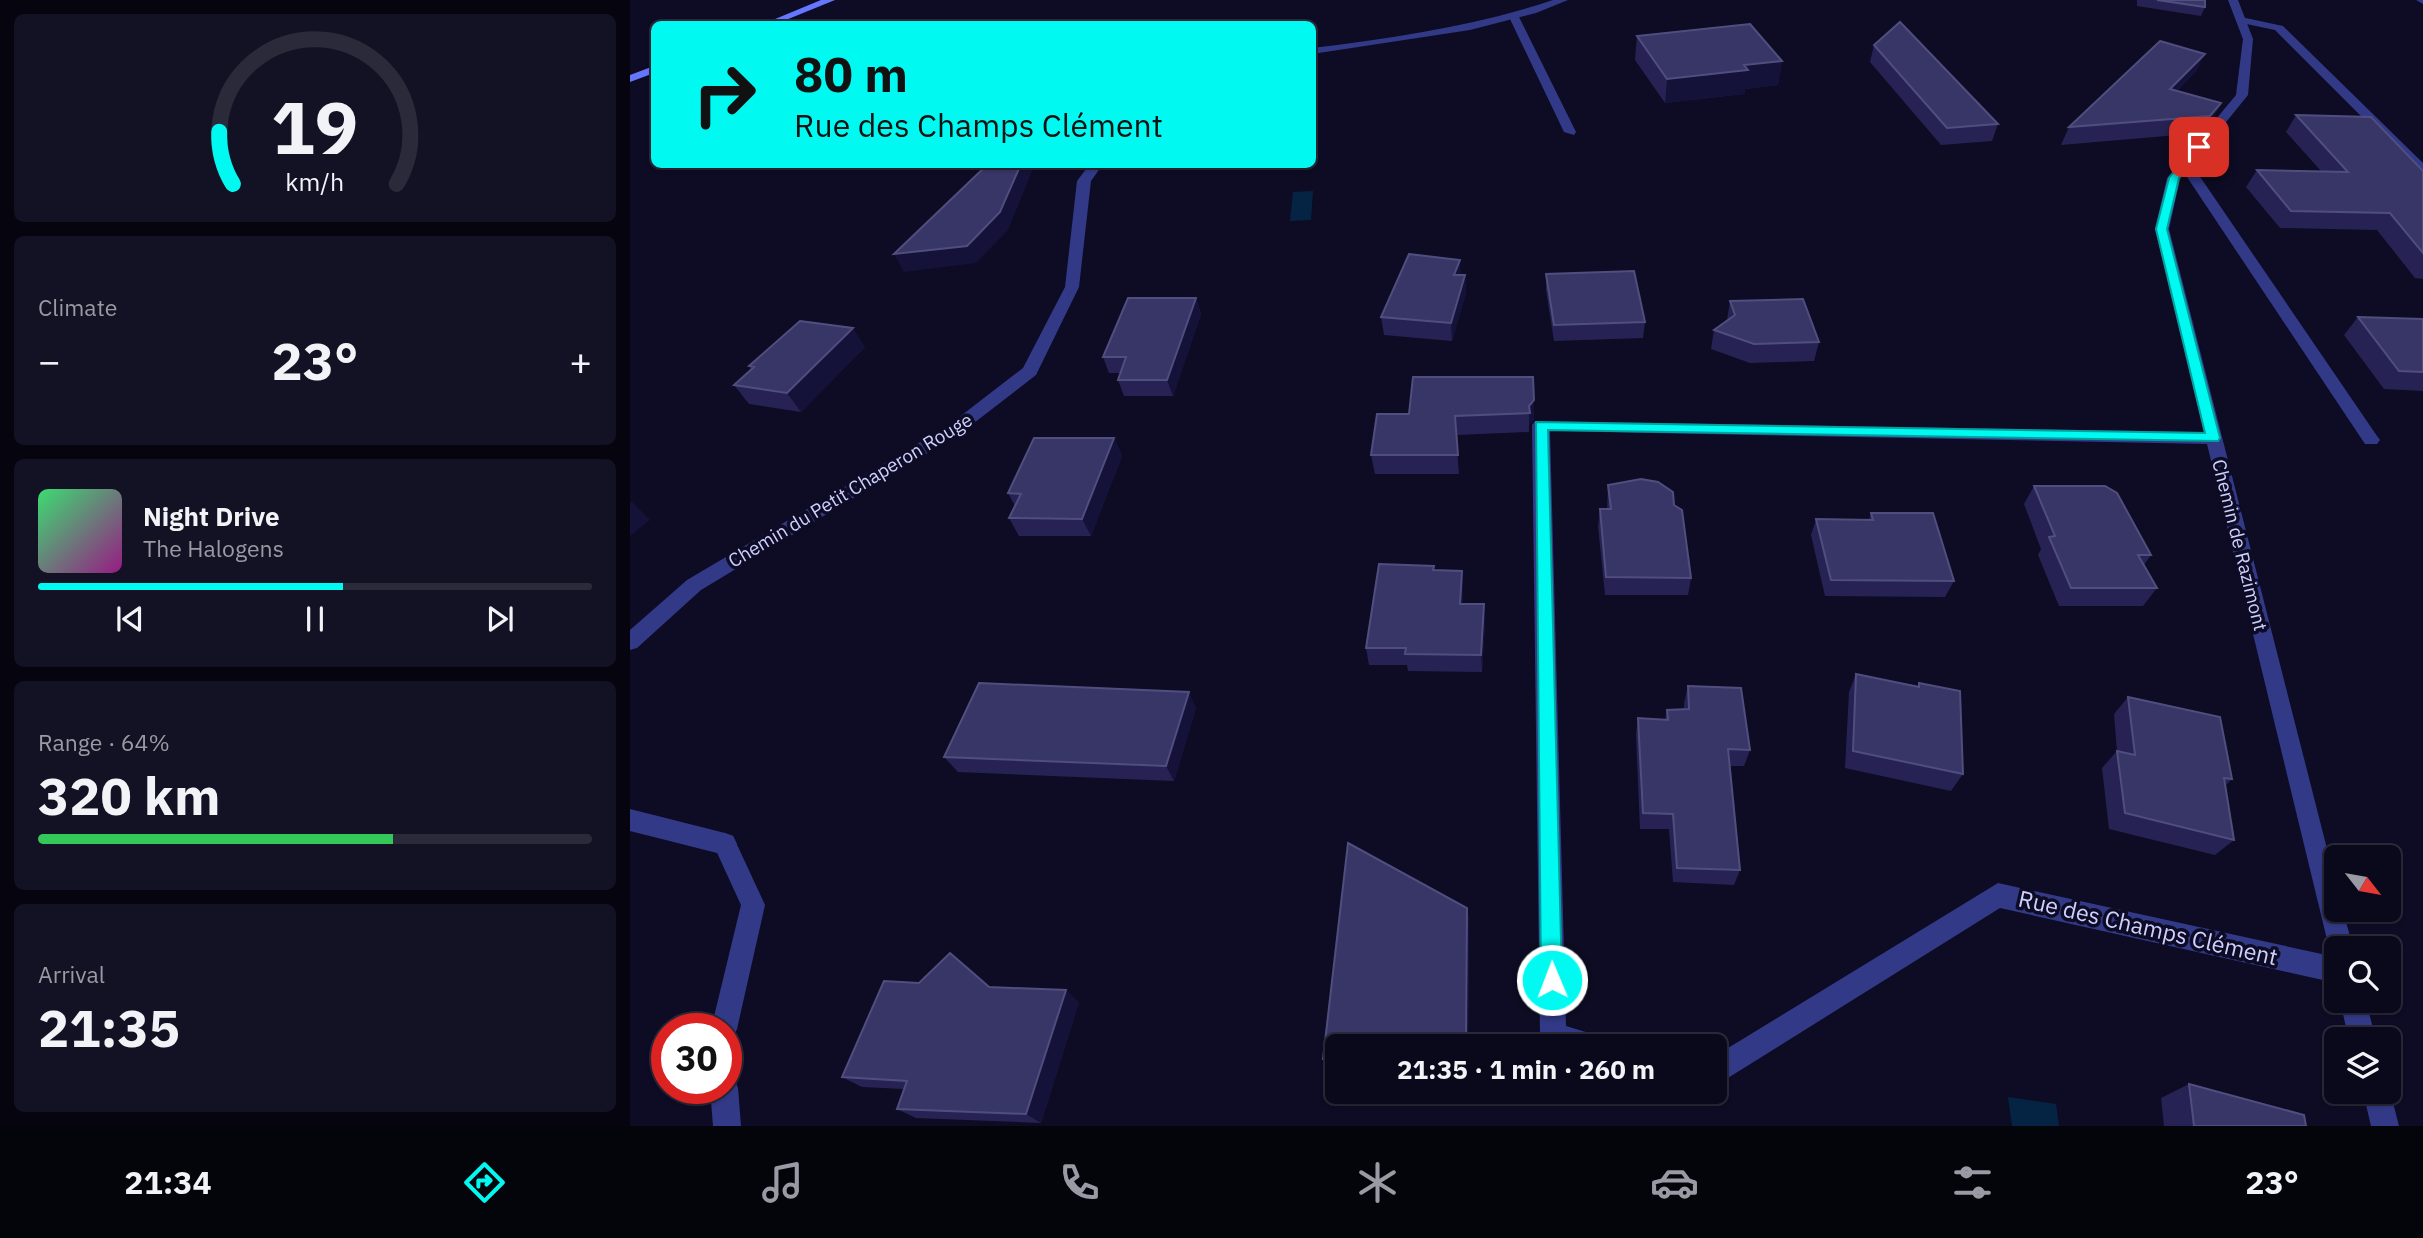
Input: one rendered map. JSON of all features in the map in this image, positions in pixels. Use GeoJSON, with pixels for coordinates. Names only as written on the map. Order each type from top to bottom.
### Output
{"type":"FeatureCollection","features":[{"type":"Feature","properties":{"kind":"main road"},"geometry":{"type":"LineString","coordinates":[[781,21],[830,0]]}},
{"type":"Feature","properties":{"kind":"main road"},"geometry":{"type":"LineString","coordinates":[[630,79],[651,70]]}},
{"type":"Feature","properties":{"kind":"street"},"geometry":{"type":"LineString","coordinates":[[1316,51],[1426,37],[1514,17],[1563,0]]}},
{"type":"Feature","properties":{"kind":"street","name":"Chemin de Razimont"},"geometry":{"type":"LineString","coordinates":[[2232,0],[2248,39],[2242,95],[2174,178],[2162,229],[2337,936]]}},
{"type":"Feature","properties":{"kind":"street"},"geometry":{"type":"LineString","coordinates":[[1514,17],[1570,132]]}},
{"type":"Feature","properties":{"kind":"street"},"geometry":{"type":"LineString","coordinates":[[2241,20],[2279,28],[2423,170]]}},
{"type":"Feature","properties":{"kind":"street"},"geometry":{"type":"LineString","coordinates":[[2185,165],[2371,440]]}},
{"type":"Feature","properties":{"kind":"street","name":"Chemin du Petit Chaperon Rouge"},"geometry":{"type":"LineString","coordinates":[[630,642],[694,585],[955,429],[1030,371],[1072,287],[1084,181],[1094,168]]}},
{"type":"Feature","properties":{"kind":"street"},"geometry":{"type":"LineString","coordinates":[[1553,1034],[1541,425],[2213,438]]}},
{"type":"Feature","properties":{"kind":"street"},"geometry":{"type":"LineString","coordinates":[[630,820],[725,844],[753,905],[728,1013]]}},
{"type":"Feature","properties":{"kind":"street","name":"Rue des Champs Clément"},"geometry":{"type":"LineString","coordinates":[[1727,1064],[1998,895],[2324,967]]}},
{"type":"Feature","properties":{"kind":"street"},"geometry":{"type":"LineString","coordinates":[[725,1104],[727,1126]]}},
{"type":"Feature","properties":{"kind":"street"},"geometry":{"type":"LineString","coordinates":[[2379,1104],[2385,1126]]}},
{"type":"Feature","properties":{"kind":"water"},"geometry":{"type":"Polygon","coordinates":[[[1313,191],[1311,220],[1290,221],[1293,192],[1313,191]]]}},
{"type":"Feature","properties":{"kind":"water"},"geometry":{"type":"Polygon","coordinates":[[[2008,1097],[2056,1104],[2059,1126],[2012,1126],[2008,1097]]]}},
{"type":"Feature","properties":{"kind":"building"},"geometry":{"type":"Polygon","coordinates":[[[2157,0],[2205,0],[2205,7],[2157,0]]]}},
{"type":"Feature","properties":{"kind":"building"},"geometry":{"type":"Polygon","coordinates":[[[1900,22],[1998,124],[1947,128],[1874,45],[1900,22]]]}},
{"type":"Feature","properties":{"kind":"building"},"geometry":{"type":"Polygon","coordinates":[[[1750,24],[1782,61],[1744,65],[1748,70],[1667,79],[1637,36],[1750,24]]]}},
{"type":"Feature","properties":{"kind":"building"},"geometry":{"type":"Polygon","coordinates":[[[2160,41],[2205,54],[2170,89],[2221,103],[2210,116],[2069,127],[2160,41]]]}},
{"type":"Feature","properties":{"kind":"building"},"geometry":{"type":"Polygon","coordinates":[[[2296,115],[2371,117],[2423,171],[2423,253],[2390,213],[2291,211],[2257,170],[2348,172],[2296,115]]]}},
{"type":"Feature","properties":{"kind":"building"},"geometry":{"type":"Polygon","coordinates":[[[984,168],[1019,168],[1000,212],[967,246],[894,254],[984,168]]]}},
{"type":"Feature","properties":{"kind":"building"},"geometry":{"type":"Polygon","coordinates":[[[1409,254],[1460,260],[1454,275],[1465,275],[1451,323],[1381,317],[1409,254]]]}},
{"type":"Feature","properties":{"kind":"building"},"geometry":{"type":"Polygon","coordinates":[[[1634,271],[1645,322],[1554,325],[1546,274],[1634,271]]]}},
{"type":"Feature","properties":{"kind":"building"},"geometry":{"type":"Polygon","coordinates":[[[1128,298],[1196,298],[1167,380],[1118,380],[1126,357],[1103,357],[1128,298]]]}},
{"type":"Feature","properties":{"kind":"building"},"geometry":{"type":"Polygon","coordinates":[[[1803,299],[1819,342],[1754,344],[1714,330],[1735,315],[1730,301],[1803,299]]]}},
{"type":"Feature","properties":{"kind":"building"},"geometry":{"type":"Polygon","coordinates":[[[2358,317],[2423,319],[2423,372],[2399,371],[2358,317]]]}},
{"type":"Feature","properties":{"kind":"building"},"geometry":{"type":"Polygon","coordinates":[[[800,321],[853,328],[787,393],[734,385],[754,367],[749,366],[800,321]]]}},
{"type":"Feature","properties":{"kind":"building"},"geometry":{"type":"Polygon","coordinates":[[[1413,377],[1533,377],[1534,400],[1529,406],[1530,413],[1455,416],[1458,455],[1371,455],[1377,414],[1409,414],[1413,377]]]}},
{"type":"Feature","properties":{"kind":"building"},"geometry":{"type":"Polygon","coordinates":[[[1034,438],[1114,438],[1082,519],[1009,518],[1021,494],[1008,493],[1034,438]]]}},
{"type":"Feature","properties":{"kind":"building"},"geometry":{"type":"Polygon","coordinates":[[[1641,479],[1658,482],[1673,492],[1674,505],[1682,510],[1691,578],[1606,577],[1600,509],[1611,509],[1608,485],[1641,479]]]}},
{"type":"Feature","properties":{"kind":"building"},"geometry":{"type":"Polygon","coordinates":[[[2034,486],[2105,486],[2117,493],[2151,555],[2138,555],[2157,588],[2071,588],[2049,537],[2055,536],[2034,486]]]}},
{"type":"Feature","properties":{"kind":"building"},"geometry":{"type":"Polygon","coordinates":[[[1871,513],[1933,513],[1954,581],[1831,580],[1816,519],[1873,520],[1871,513]]]}},
{"type":"Feature","properties":{"kind":"building"},"geometry":{"type":"Polygon","coordinates":[[[1379,564],[1434,566],[1433,570],[1462,571],[1460,604],[1484,604],[1481,655],[1405,654],[1406,648],[1366,648],[1379,564]]]}},
{"type":"Feature","properties":{"kind":"building"},"geometry":{"type":"Polygon","coordinates":[[[1856,674],[1919,687],[1919,683],[1960,691],[1963,774],[1853,751],[1856,674]]]}},
{"type":"Feature","properties":{"kind":"building"},"geometry":{"type":"Polygon","coordinates":[[[979,683],[1189,692],[1166,766],[944,757],[979,683]]]}},
{"type":"Feature","properties":{"kind":"building"},"geometry":{"type":"Polygon","coordinates":[[[1688,686],[1741,688],[1750,750],[1728,749],[1740,870],[1677,868],[1673,814],[1643,813],[1638,718],[1668,720],[1667,710],[1689,709],[1688,686]]]}},
{"type":"Feature","properties":{"kind":"building"},"geometry":{"type":"Polygon","coordinates":[[[2128,697],[2220,717],[2232,779],[2224,778],[2234,840],[2125,813],[2117,751],[2135,755],[2128,697]]]}},
{"type":"Feature","properties":{"kind":"building"},"geometry":{"type":"Polygon","coordinates":[[[1348,843],[1467,908],[1466,1034],[1326,1034],[1348,843]]]}},
{"type":"Feature","properties":{"kind":"building"},"geometry":{"type":"Polygon","coordinates":[[[950,953],[989,987],[1066,990],[1026,1114],[897,1109],[907,1081],[842,1077],[884,981],[919,983],[950,953]]]}},
{"type":"Feature","properties":{"kind":"building"},"geometry":{"type":"Polygon","coordinates":[[[2189,1084],[2304,1115],[2306,1126],[2194,1126],[2189,1084]]]}},
{"type":"Feature","properties":{"kind":"route"},"geometry":{"type":"LineString","coordinates":[[1552,980],[1541,425],[2213,438],[2162,229],[2174,178],[2199,147]]}}]}
